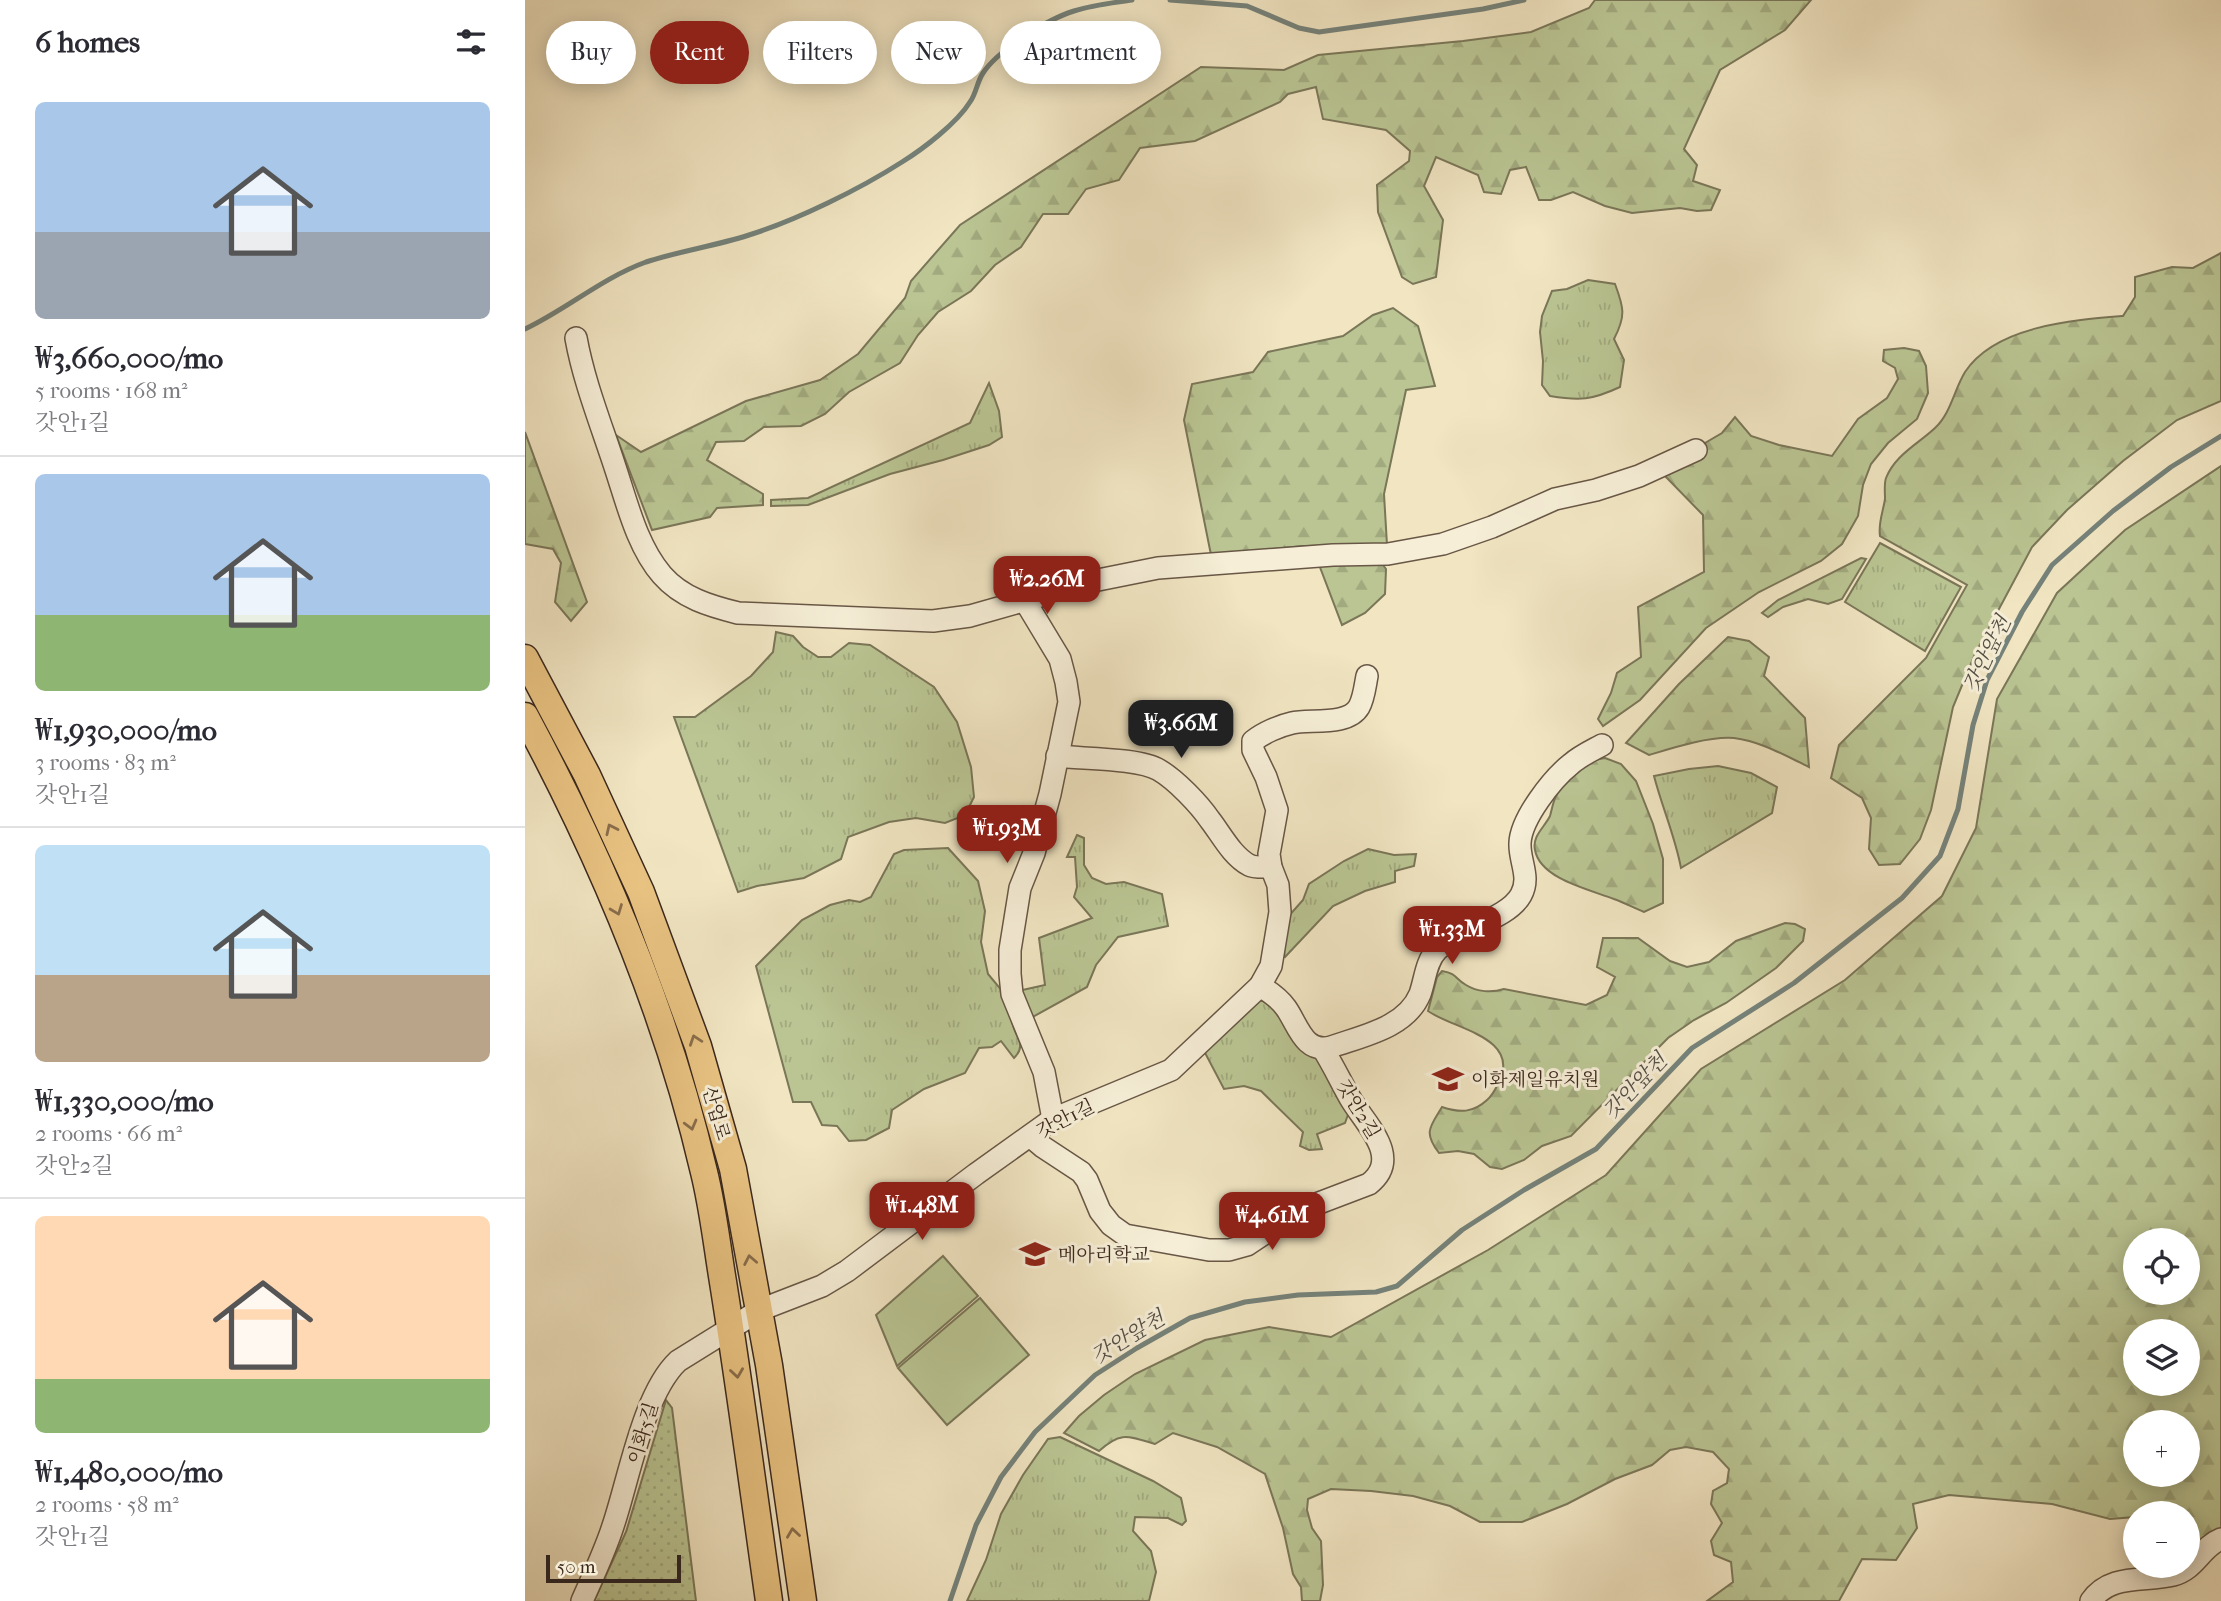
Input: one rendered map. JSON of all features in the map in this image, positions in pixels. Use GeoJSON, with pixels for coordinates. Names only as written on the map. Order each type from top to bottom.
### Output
{"type":"FeatureCollection","features":[{"type":"Feature","properties":{"kind":"main road","name":"산업로"},"geometry":{"type":"LineString","coordinates":[[525,658],[587,775],[641,892],[698,1046],[733,1169],[760,1310],[803,1601]]}},
{"type":"Feature","properties":{"kind":"main road","name":"산업로"},"geometry":{"type":"LineString","coordinates":[[525,716],[563,786],[615,903],[672,1054],[705,1174],[769,1601]]}},
{"type":"Feature","properties":{"kind":"street"},"geometry":{"type":"LineString","coordinates":[[576,338],[582,368],[634,522],[648,554],[662,576],[683,593],[708,606],[738,612],[933,621],[1025,601],[1044,595],[1067,580],[1098,580],[1158,568],[1333,555],[1388,554],[1443,544],[1492,527],[1555,499],[1596,490],[1639,476],[1696,450]]}},
{"type":"Feature","properties":{"kind":"street"},"geometry":{"type":"LineString","coordinates":[[1025,601],[1060,659],[1069,702],[1034,853],[1017,901],[1010,950],[1012,994],[1044,1072],[1053,1119]]}},
{"type":"Feature","properties":{"kind":"street","name":"갓안1길"},"geometry":{"type":"LineString","coordinates":[[760,1310],[822,1286],[847,1271],[1053,1119],[1171,1070],[1260,986],[1271,966],[1280,912],[1278,886],[1269,854],[1277,810],[1253,750],[1253,741],[1260,735],[1292,723],[1329,721],[1351,715],[1358,709],[1367,676]]}},
{"type":"Feature","properties":{"kind":"street"},"geometry":{"type":"LineString","coordinates":[[1323,1049],[1389,1026],[1400,1018],[1419,996],[1431,959],[1437,950],[1512,906],[1521,895],[1525,884],[1520,846],[1525,823],[1553,782],[1568,766],[1602,745]]}},
{"type":"Feature","properties":{"kind":"street"},"geometry":{"type":"LineString","coordinates":[[1057,756],[1123,762],[1157,769],[1208,817],[1241,859],[1250,865],[1271,867]]}},
{"type":"Feature","properties":{"kind":"street","name":"갓안2길"},"geometry":{"type":"LineString","coordinates":[[1030,1136],[1081,1172],[1100,1211],[1111,1225],[1125,1235],[1209,1250],[1229,1250],[1247,1245],[1297,1211],[1369,1184],[1378,1177],[1382,1167],[1378,1138],[1352,1101],[1323,1049],[1308,1043],[1286,1008],[1274,995],[1260,986]]}},
{"type":"Feature","properties":{"kind":"street","name":"이화5길"},"geometry":{"type":"LineString","coordinates":[[582,1601],[613,1528],[659,1384],[666,1372],[678,1361],[760,1310]]}},
{"type":"Feature","properties":{"kind":"street"},"geometry":{"type":"LineString","coordinates":[[2091,1601],[2096,1594],[2120,1581],[2174,1575],[2185,1571],[2207,1546],[2221,1539]]}},
{"type":"Feature","properties":{"kind":"green space"},"geometry":{"type":"Polygon","coordinates":[[[1595,0],[1811,0],[1785,30],[1720,70],[1684,149],[1697,165],[1693,181],[1720,190],[1711,210],[1680,208],[1632,213],[1605,206],[1573,192],[1551,200],[1539,200],[1526,167],[1510,170],[1501,194],[1484,192],[1478,175],[1436,157],[1424,186],[1443,220],[1436,277],[1413,284],[1402,277],[1378,212],[1377,185],[1409,161],[1410,151],[1386,130],[1323,119],[1316,87],[1288,94],[1280,102],[1195,141],[1140,148],[1119,180],[1086,189],[1068,214],[1043,214],[1021,247],[995,265],[971,291],[938,312],[918,335],[900,363],[849,392],[825,414],[801,426],[764,427],[744,441],[716,442],[707,460],[763,494],[763,505],[717,508],[710,517],[652,530],[616,435],[641,452],[746,401],[820,380],[858,354],[905,298],[911,281],[960,225],[1201,67],[1284,70],[1318,55],[1531,32],[1589,8],[1595,0]]]}},
{"type":"Feature","properties":{"kind":"green space"},"geometry":{"type":"Polygon","coordinates":[[[2221,253],[2221,401],[2177,420],[2123,461],[2067,510],[2032,547],[1975,654],[1953,707],[1931,810],[1920,839],[1900,864],[1879,865],[1869,849],[1871,818],[1862,798],[1831,778],[1839,745],[1926,658],[1967,585],[1880,536],[1885,483],[1890,470],[1901,456],[1940,422],[1965,372],[1995,344],[2015,335],[2059,323],[2123,316],[2135,297],[2135,277],[2172,267],[2193,268],[2221,253]]]}},
{"type":"Feature","properties":{"kind":"green space"},"geometry":{"type":"Polygon","coordinates":[[[1588,280],[1615,284],[1620,299],[1622,318],[1614,339],[1624,360],[1620,387],[1586,398],[1550,396],[1542,385],[1542,316],[1552,291],[1567,289],[1588,280]]]}},
{"type":"Feature","properties":{"kind":"green space"},"geometry":{"type":"Polygon","coordinates":[[[1393,308],[1418,326],[1435,386],[1406,390],[1384,494],[1387,545],[1303,546],[1211,555],[1184,420],[1192,384],[1253,372],[1268,352],[1343,336],[1373,315],[1393,308]]]}},
{"type":"Feature","properties":{"kind":"green space"},"geometry":{"type":"Polygon","coordinates":[[[1904,348],[1919,351],[1926,366],[1928,393],[1917,419],[1888,443],[1871,464],[1863,485],[1858,516],[1842,544],[1821,561],[1759,592],[1706,628],[1640,700],[1603,726],[1598,719],[1617,673],[1641,657],[1638,607],[1704,572],[1703,515],[1665,476],[1705,456],[1705,443],[1722,433],[1735,417],[1751,436],[1832,456],[1858,419],[1887,398],[1898,379],[1895,368],[1883,361],[1884,350],[1904,348]]]}},
{"type":"Feature","properties":{"kind":"green space"},"geometry":{"type":"Polygon","coordinates":[[[989,383],[999,411],[1002,437],[989,445],[890,474],[808,505],[771,506],[771,500],[808,498],[970,423],[989,383]]]}},
{"type":"Feature","properties":{"kind":"green space"},"geometry":{"type":"Polygon","coordinates":[[[525,432],[587,602],[571,621],[555,602],[561,563],[553,549],[525,544],[525,432]]]}},
{"type":"Feature","properties":{"kind":"green space"},"geometry":{"type":"Polygon","coordinates":[[[2221,466],[2221,1531],[2200,1550],[2200,1501],[2123,1501],[2123,1518],[2110,1519],[2052,1504],[1949,1495],[1913,1504],[1917,1528],[1896,1560],[1862,1559],[1839,1601],[1707,1601],[1733,1582],[1731,1562],[1714,1555],[1711,1541],[1722,1523],[1711,1504],[1713,1491],[1727,1483],[1729,1469],[1713,1452],[1686,1447],[1670,1450],[1652,1465],[1522,1522],[1480,1522],[1450,1506],[1413,1496],[1331,1489],[1308,1499],[1307,1510],[1312,1528],[1321,1541],[1323,1585],[1320,1601],[1302,1601],[1301,1587],[1293,1574],[1283,1528],[1265,1474],[1217,1447],[1173,1433],[1155,1444],[1131,1437],[1119,1438],[1099,1451],[1064,1433],[1104,1395],[1135,1374],[1205,1340],[1269,1327],[1331,1337],[1488,1250],[1606,1175],[1701,1069],[1845,980],[1942,896],[1976,828],[1997,699],[2057,593],[2125,530],[2221,466]]]}},
{"type":"Feature","properties":{"kind":"green space"},"geometry":{"type":"Polygon","coordinates":[[[1880,543],[1961,587],[1925,651],[1845,602],[1880,543]]]}},
{"type":"Feature","properties":{"kind":"green space"},"geometry":{"type":"Polygon","coordinates":[[[1861,558],[1866,559],[1842,599],[1828,604],[1808,599],[1783,607],[1768,617],[1762,613],[1778,600],[1861,558]]]}},
{"type":"Feature","properties":{"kind":"green space"},"geometry":{"type":"Polygon","coordinates":[[[1380,561],[1386,569],[1385,594],[1365,613],[1342,625],[1318,562],[1380,561]]]}},
{"type":"Feature","properties":{"kind":"green space"},"geometry":{"type":"Polygon","coordinates":[[[776,632],[793,636],[818,657],[831,657],[849,643],[870,645],[934,687],[957,722],[971,767],[974,797],[965,815],[945,823],[916,818],[889,822],[848,837],[841,859],[804,878],[738,892],[674,717],[695,717],[751,676],[773,652],[776,632]]]}},
{"type":"Feature","properties":{"kind":"green space"},"geometry":{"type":"Polygon","coordinates":[[[1728,637],[1749,641],[1769,657],[1764,676],[1805,718],[1809,767],[1763,746],[1734,738],[1702,741],[1649,755],[1626,743],[1679,684],[1728,637]]]}},
{"type":"Feature","properties":{"kind":"green space"},"geometry":{"type":"Polygon","coordinates":[[[1605,758],[1621,764],[1636,781],[1663,859],[1663,903],[1644,912],[1556,876],[1546,869],[1535,850],[1537,836],[1550,816],[1555,798],[1564,782],[1582,766],[1605,758]]]}},
{"type":"Feature","properties":{"kind":"green space"},"geometry":{"type":"Polygon","coordinates":[[[1718,766],[1751,773],[1777,787],[1772,813],[1681,868],[1654,776],[1718,766]]]}},
{"type":"Feature","properties":{"kind":"green space"},"geometry":{"type":"Polygon","coordinates":[[[1077,835],[1084,838],[1084,865],[1092,878],[1106,884],[1124,882],[1162,894],[1168,926],[1118,937],[1096,965],[1087,987],[1029,1019],[1018,991],[1045,985],[1039,938],[1092,918],[1074,897],[1077,887],[1075,857],[1067,857],[1077,835]]]}},
{"type":"Feature","properties":{"kind":"green space"},"geometry":{"type":"Polygon","coordinates":[[[948,848],[978,881],[985,911],[981,942],[988,974],[1013,1004],[1012,1021],[1020,1049],[1014,1058],[1001,1041],[992,1047],[979,1048],[965,1073],[924,1089],[892,1110],[889,1128],[866,1140],[849,1141],[837,1126],[822,1125],[811,1102],[793,1102],[756,966],[802,920],[830,905],[849,900],[860,902],[871,897],[894,854],[904,850],[948,848]]]}},
{"type":"Feature","properties":{"kind":"green space"},"geometry":{"type":"Polygon","coordinates":[[[1368,849],[1394,855],[1416,854],[1414,866],[1395,871],[1395,882],[1365,891],[1333,906],[1285,957],[1282,954],[1287,918],[1303,900],[1309,884],[1368,849]]]}},
{"type":"Feature","properties":{"kind":"green space"},"geometry":{"type":"Polygon","coordinates":[[[1785,923],[1805,929],[1803,941],[1776,968],[1726,1003],[1668,1038],[1571,1136],[1542,1146],[1524,1160],[1502,1169],[1490,1167],[1474,1154],[1458,1151],[1439,1153],[1434,1146],[1430,1130],[1442,1107],[1466,1111],[1482,1104],[1494,1091],[1503,1067],[1501,1054],[1481,1036],[1428,1011],[1437,977],[1442,971],[1451,973],[1466,985],[1480,990],[1504,989],[1586,1005],[1607,995],[1615,977],[1597,967],[1603,938],[1638,938],[1670,961],[1687,967],[1709,962],[1736,941],[1785,923]]]}},
{"type":"Feature","properties":{"kind":"green space"},"geometry":{"type":"Polygon","coordinates":[[[1261,1000],[1300,1035],[1350,1109],[1345,1123],[1317,1134],[1322,1149],[1309,1150],[1300,1146],[1303,1132],[1261,1091],[1244,1086],[1224,1089],[1203,1049],[1261,1000]]]}},
{"type":"Feature","properties":{"kind":"green space"},"geometry":{"type":"Polygon","coordinates":[[[943,1256],[978,1296],[897,1366],[876,1315],[943,1256]]]}},
{"type":"Feature","properties":{"kind":"green space"},"geometry":{"type":"Polygon","coordinates":[[[980,1298],[1029,1355],[947,1425],[898,1368],[980,1298]]]}},
{"type":"Feature","properties":{"kind":"green space"},"geometry":{"type":"Polygon","coordinates":[[[666,1400],[672,1408],[696,1601],[594,1601],[626,1532],[666,1400]]]}},
{"type":"Feature","properties":{"kind":"green space"},"geometry":{"type":"Polygon","coordinates":[[[1060,1437],[1153,1481],[1181,1498],[1186,1521],[1182,1525],[1168,1518],[1135,1517],[1133,1531],[1151,1551],[1156,1572],[1149,1601],[967,1601],[986,1560],[1001,1514],[1023,1475],[1048,1439],[1060,1437]]]}},
{"type":"Feature","properties":{"kind":"waterway"},"geometry":{"type":"LineString","coordinates":[[525,329],[599,285],[646,262],[768,229],[867,183],[910,157],[948,127],[970,102],[990,64],[1024,36],[1074,11],[1132,0]]}},
{"type":"Feature","properties":{"kind":"waterway"},"geometry":{"type":"LineString","coordinates":[[1170,0],[1247,6],[1299,28],[1319,32],[1483,9],[1524,0]]}},
{"type":"Feature","properties":{"kind":"waterway","name":"갓안앞천"},"geometry":{"type":"LineString","coordinates":[[950,1601],[976,1525],[1001,1477],[1035,1432],[1095,1375],[1190,1318],[1245,1302],[1298,1295],[1376,1292],[1397,1286],[1462,1230],[1524,1190],[1596,1149],[1692,1048],[1794,983],[1902,898],[1940,856],[1958,809],[1973,725],[1987,680],[2022,612],[2052,565],[2113,511],[2171,467],[2221,436]]}},
{"type":"Feature","properties":{"kind":"place","name":"이화제일유치원"},"geometry":{"type":"Point","coordinates":[1448,1079]}},
{"type":"Feature","properties":{"kind":"place","name":"메아리학교"},"geometry":{"type":"Point","coordinates":[1035,1254]}}]}
